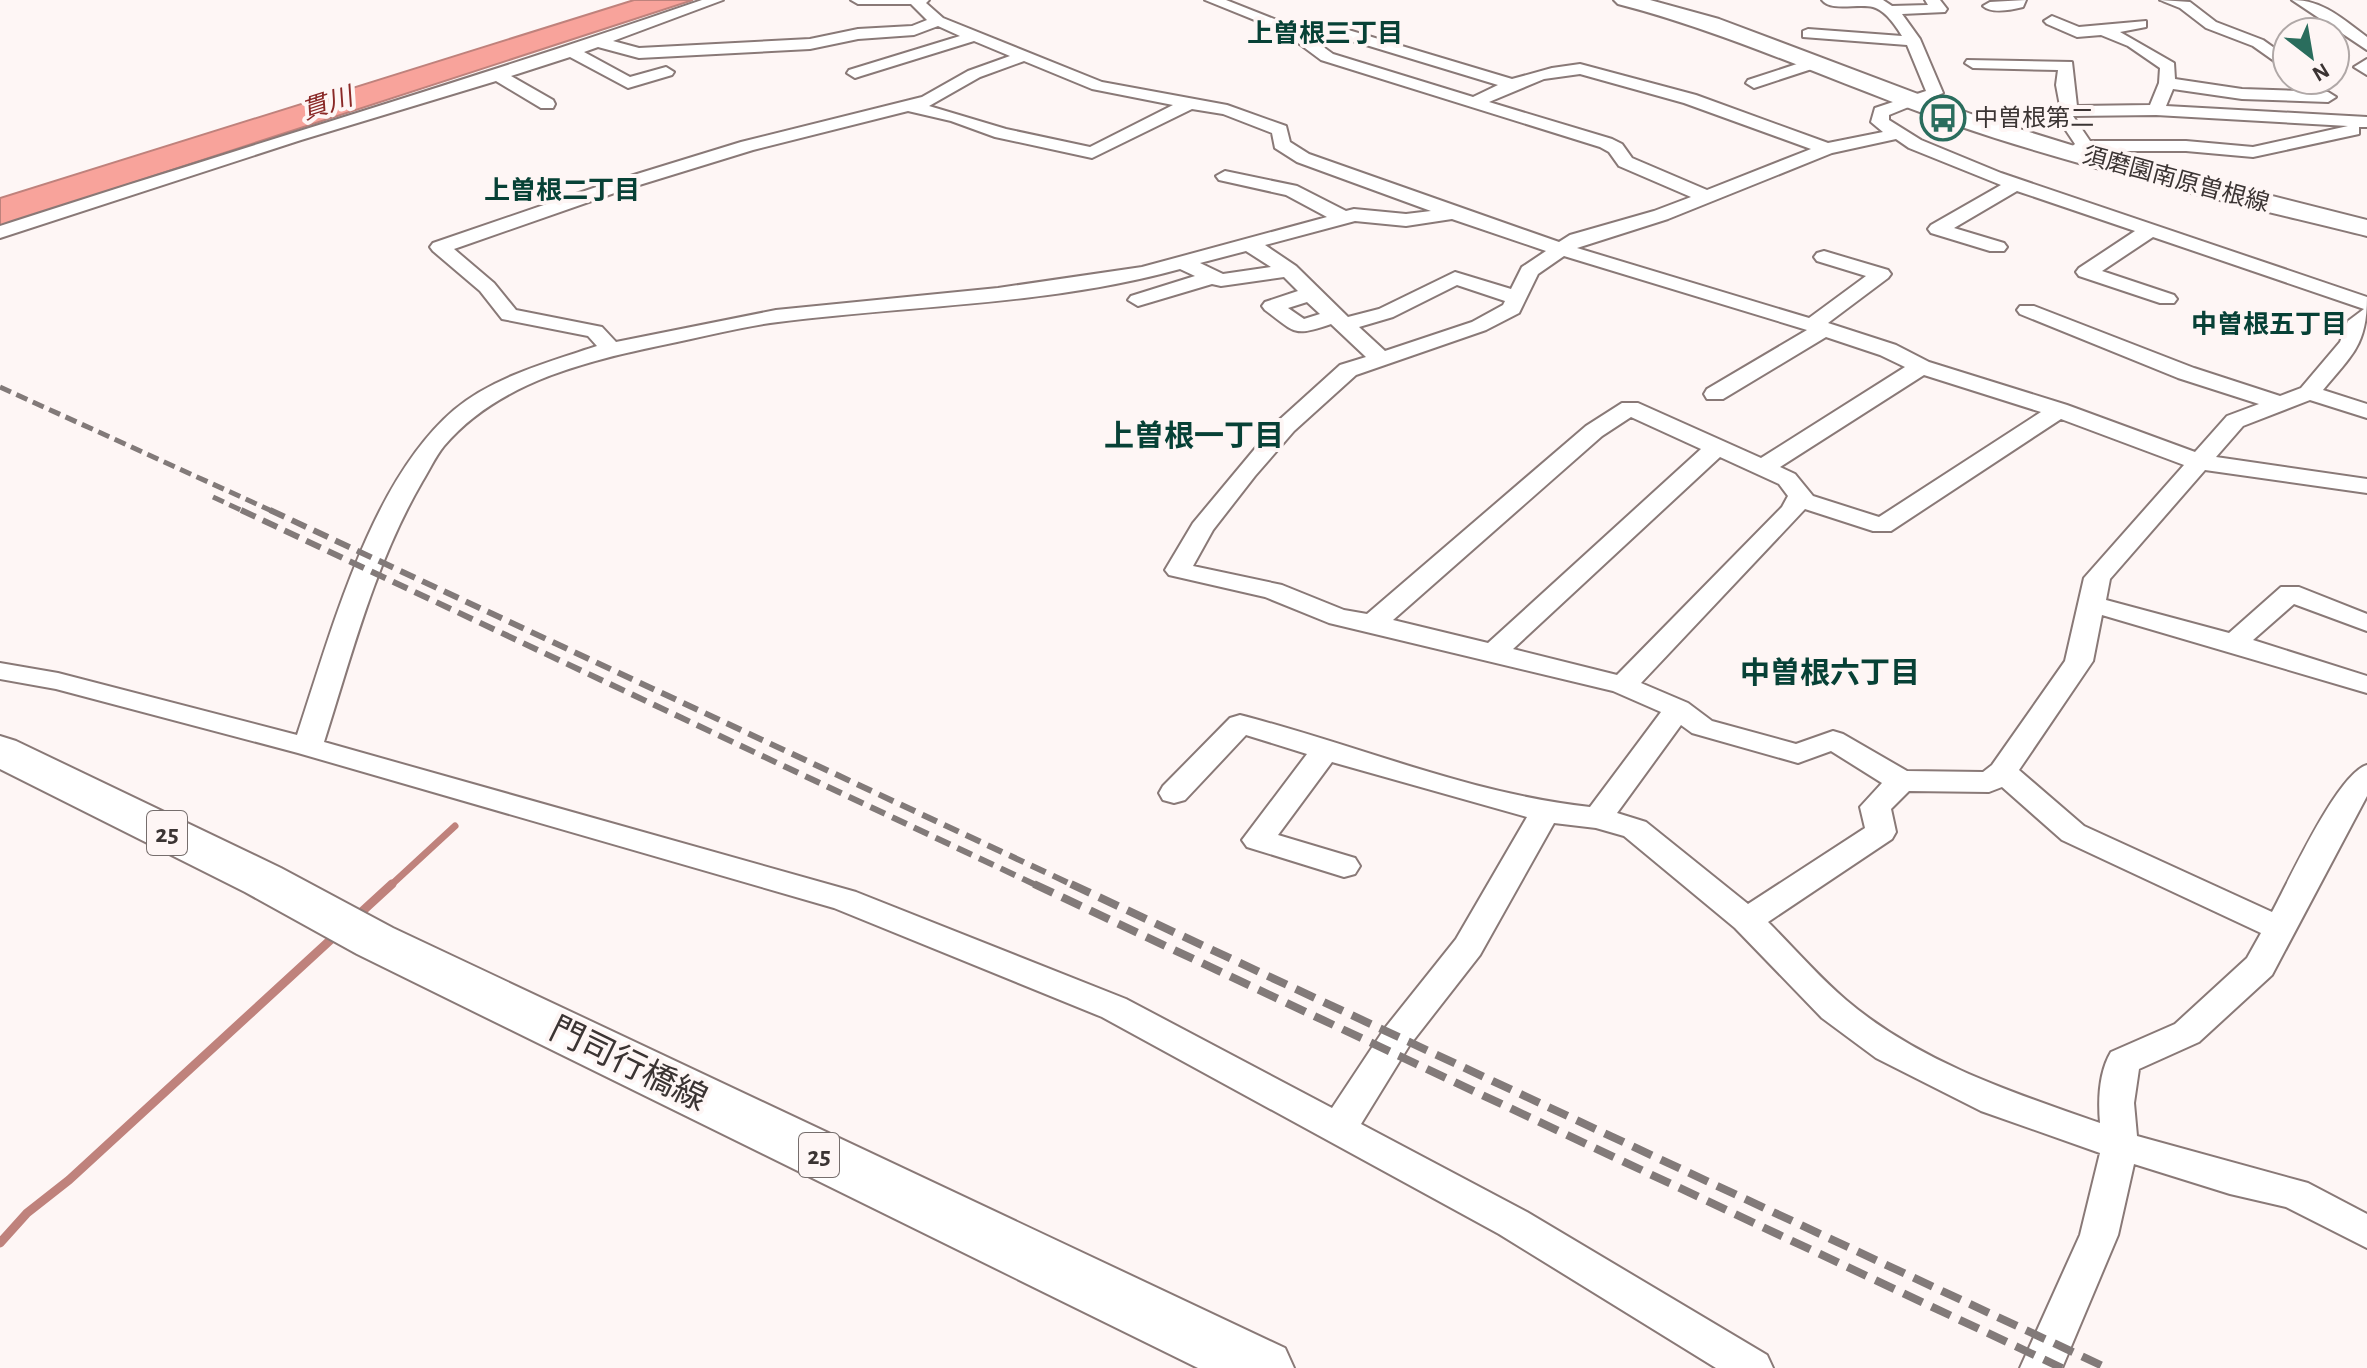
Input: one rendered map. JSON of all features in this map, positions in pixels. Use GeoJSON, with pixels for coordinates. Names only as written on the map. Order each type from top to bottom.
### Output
{"type":"FeatureCollection","features":[{"type":"Feature","properties":{"kind":"main road","name":"須磨園南原曽根線"},"geometry":{"type":"LineString","coordinates":[[1627,0],[1743,33],[2003,132],[2080,149],[2367,228]]}},
{"type":"Feature","properties":{"kind":"main road","name":"門司行橋線"},"geometry":{"type":"LineString","coordinates":[[0,751],[347,926],[1262,1368]]}},
{"type":"Feature","properties":{"kind":"street"},"geometry":{"type":"LineString","coordinates":[[0,232],[295,136],[497,75],[716,0]]}},
{"type":"Feature","properties":{"kind":"street"},"geometry":{"type":"LineString","coordinates":[[858,0],[921,0]]}},
{"type":"Feature","properties":{"kind":"street"},"geometry":{"type":"LineString","coordinates":[[921,0],[917,3],[938,21],[1098,86],[1227,110],[1280,130],[1281,144],[1303,158],[1455,214],[1888,350],[1921,367],[2059,410],[2199,462],[2367,486]]}},
{"type":"Feature","properties":{"kind":"street"},"geometry":{"type":"LineString","coordinates":[[1212,0],[1265,17],[1327,57],[1606,143],[1616,148],[1625,162],[1707,197]]}},
{"type":"Feature","properties":{"kind":"street"},"geometry":{"type":"LineString","coordinates":[[1829,1],[1940,9],[1932,0]]}},
{"type":"Feature","properties":{"kind":"street"},"geometry":{"type":"LineString","coordinates":[[1990,6],[2018,4],[2019,0]]}},
{"type":"Feature","properties":{"kind":"street"},"geometry":{"type":"LineString","coordinates":[[2167,0],[2185,5],[2211,25],[2258,43],[2271,53]]}},
{"type":"Feature","properties":{"kind":"street"},"geometry":{"type":"LineString","coordinates":[[1881,4],[1913,41],[1935,93],[1885,109],[1879,115],[1880,122],[1896,134],[2016,184],[2367,304]]}},
{"type":"Feature","properties":{"kind":"street"},"geometry":{"type":"LineString","coordinates":[[2298,8],[2330,16],[2367,45]]}},
{"type":"Feature","properties":{"kind":"street"},"geometry":{"type":"LineString","coordinates":[[594,41],[639,53],[729,49],[810,44],[858,34],[914,30],[938,21]]}},
{"type":"Feature","properties":{"kind":"street"},"geometry":{"type":"LineString","coordinates":[[2052,21],[2077,32],[2141,24]]}},
{"type":"Feature","properties":{"kind":"street"},"geometry":{"type":"LineString","coordinates":[[1294,34],[1320,26],[1514,85]]}},
{"type":"Feature","properties":{"kind":"street"},"geometry":{"type":"LineString","coordinates":[[2103,30],[2133,43],[2168,66],[2167,83],[2156,110]]}},
{"type":"Feature","properties":{"kind":"street"},"geometry":{"type":"LineString","coordinates":[[1808,34],[1913,41]]}},
{"type":"Feature","properties":{"kind":"street"},"geometry":{"type":"LineString","coordinates":[[855,73],[975,36]]}},
{"type":"Feature","properties":{"kind":"street"},"geometry":{"type":"LineString","coordinates":[[570,50],[628,83],[666,72]]}},
{"type":"Feature","properties":{"kind":"street"},"geometry":{"type":"LineString","coordinates":[[611,349],[595,331],[509,315],[487,287],[440,247],[747,146],[928,101],[974,74],[1024,56]]}},
{"type":"Feature","properties":{"kind":"street"},"geometry":{"type":"LineString","coordinates":[[1754,83],[1818,62]]}},
{"type":"Feature","properties":{"kind":"street"},"geometry":{"type":"LineString","coordinates":[[1973,63],[2066,65],[2064,85],[2069,110]]}},
{"type":"Feature","properties":{"kind":"street"},"geometry":{"type":"LineString","coordinates":[[1473,103],[1514,85],[1564,70],[1580,69],[1690,99],[1827,149]]}},
{"type":"Feature","properties":{"kind":"street"},"geometry":{"type":"LineString","coordinates":[[497,75],[547,104]]}},
{"type":"Feature","properties":{"kind":"street"},"geometry":{"type":"LineString","coordinates":[[2167,83],[2242,94],[2328,97],[2366,124]]}},
{"type":"Feature","properties":{"kind":"street"},"geometry":{"type":"LineString","coordinates":[[908,106],[956,117],[1001,133],[1092,153],[1190,103]]}},
{"type":"Feature","properties":{"kind":"street"},"geometry":{"type":"LineString","coordinates":[[2156,110],[2366,124],[2253,152],[2186,146],[2080,149],[2061,111],[2156,110]]}},
{"type":"Feature","properties":{"kind":"street"},"geometry":{"type":"LineString","coordinates":[[1896,134],[1827,149],[1661,215],[1577,239],[1529,271],[1512,309],[1479,326],[1348,370],[1286,426],[1202,528],[1178,570],[1273,591],[1338,617],[1623,685],[1678,709],[1702,727],[1798,754],[1833,740],[1901,781],[1989,782],[2003,772],[2079,661],[2097,578],[2235,421],[2309,393],[2350,343],[2355,325],[2367,315]]}},
{"type":"Feature","properties":{"kind":"street"},"geometry":{"type":"LineString","coordinates":[[1225,176],[1264,187],[1290,190],[1344,218]]}},
{"type":"Feature","properties":{"kind":"street"},"geometry":{"type":"LineString","coordinates":[[1997,247],[1938,229],[2016,184]]}},
{"type":"Feature","properties":{"kind":"street"},"geometry":{"type":"LineString","coordinates":[[308,747],[366,568],[394,509],[433,444],[463,414],[495,393],[546,370],[611,349],[776,316],[998,294],[1143,273],[1354,215],[1406,220],[1455,214]]}},
{"type":"Feature","properties":{"kind":"street"},"geometry":{"type":"LineString","coordinates":[[2149,231],[2086,272],[2167,299]]}},
{"type":"Feature","properties":{"kind":"street"},"geometry":{"type":"LineString","coordinates":[[1248,243],[1289,270],[1310,294],[1380,358]]}},
{"type":"Feature","properties":{"kind":"street"},"geometry":{"type":"LineString","coordinates":[[1715,394],[1818,327],[1881,274],[1824,257]]}},
{"type":"Feature","properties":{"kind":"street"},"geometry":{"type":"LineString","coordinates":[[1181,262],[1221,280],[1289,270]]}},
{"type":"Feature","properties":{"kind":"street"},"geometry":{"type":"LineString","coordinates":[[1138,300],[1213,277]]}},
{"type":"Feature","properties":{"kind":"street"},"geometry":{"type":"LineString","coordinates":[[1310,294],[1272,306],[1301,327],[1386,313],[1455,278],[1517,298]]}},
{"type":"Feature","properties":{"kind":"street"},"geometry":{"type":"LineString","coordinates":[[2027,310],[2186,373],[2281,404]]}},
{"type":"Feature","properties":{"kind":"street"},"geometry":{"type":"LineString","coordinates":[[1763,467],[1921,367]]}},
{"type":"Feature","properties":{"kind":"street"},"geometry":{"type":"LineString","coordinates":[[2309,393],[2367,411]]}},
{"type":"Feature","properties":{"kind":"street"},"geometry":{"type":"LineString","coordinates":[[1373,623],[1594,431],[1630,408],[1787,479],[1801,495],[1792,511],[1623,685]]}},
{"type":"Feature","properties":{"kind":"street"},"geometry":{"type":"LineString","coordinates":[[1799,499],[1882,526],[2059,410]]}},
{"type":"Feature","properties":{"kind":"street"},"geometry":{"type":"LineString","coordinates":[[1493,653],[1717,447]]}},
{"type":"Feature","properties":{"kind":"street"},"geometry":{"type":"LineString","coordinates":[[2234,643],[2290,593],[2367,623]]}},
{"type":"Feature","properties":{"kind":"street"},"geometry":{"type":"LineString","coordinates":[[2092,604],[2234,643],[2367,685]]}},
{"type":"Feature","properties":{"kind":"street"},"geometry":{"type":"LineString","coordinates":[[0,671],[58,681],[308,747],[845,900],[1114,1008],[1513,1223],[1752,1368]]}},
{"type":"Feature","properties":{"kind":"street"},"geometry":{"type":"LineString","coordinates":[[1598,818],[1678,709]]}},
{"type":"Feature","properties":{"kind":"street"},"geometry":{"type":"LineString","coordinates":[[1174,793],[1240,724],[1545,812],[1598,818],[1635,829],[1747,920],[1834,1009],[1888,1049],[1994,1101],[2230,1179],[2295,1194],[2367,1232]]}},
{"type":"Feature","properties":{"kind":"street"},"geometry":{"type":"LineString","coordinates":[[1326,750],[1258,840],[1344,866]]}},
{"type":"Feature","properties":{"kind":"street"},"geometry":{"type":"LineString","coordinates":[[2003,772],[2073,833],[2278,928]]}},
{"type":"Feature","properties":{"kind":"street"},"geometry":{"type":"LineString","coordinates":[[2041,1368],[2099,1235],[2120,1145],[2116,1103],[2123,1061],[2187,1033],[2260,966],[2346,802],[2367,775]]}},
{"type":"Feature","properties":{"kind":"street"},"geometry":{"type":"LineString","coordinates":[[1747,920],[1881,832],[1875,807],[1901,781]]}},
{"type":"Feature","properties":{"kind":"street"},"geometry":{"type":"LineString","coordinates":[[1337,1130],[1397,1037],[1468,947],[1545,812]]}},
{"type":"Feature","properties":{"kind":"water","name":"貫川"},"geometry":{"type":"Polygon","coordinates":[[[634,0],[693,0],[0,226],[0,198],[634,0]]]}},
{"type":"Feature","properties":{"kind":"waterway"},"geometry":{"type":"LineString","coordinates":[[390,886],[455,826]]}},
{"type":"Feature","properties":{"kind":"waterway"},"geometry":{"type":"LineString","coordinates":[[356,917],[392,884]]}},
{"type":"Feature","properties":{"kind":"waterway"},"geometry":{"type":"LineString","coordinates":[[0,1243],[27,1213],[69,1180],[338,933]]}},
{"type":"Feature","properties":{"kind":"railway"},"geometry":{"type":"LineString","coordinates":[[0,387],[274,512]]}},
{"type":"Feature","properties":{"kind":"railway"},"geometry":{"type":"LineString","coordinates":[[213,497],[245,512]]}},
{"type":"Feature","properties":{"kind":"railway"},"geometry":{"type":"LineString","coordinates":[[241,510],[1038,886]]}},
{"type":"Feature","properties":{"kind":"railway"},"geometry":{"type":"LineString","coordinates":[[270,510],[1075,886]]}},
{"type":"Feature","properties":{"kind":"railway"},"geometry":{"type":"LineString","coordinates":[[1034,884],[2062,1368]]}},
{"type":"Feature","properties":{"kind":"railway"},"geometry":{"type":"LineString","coordinates":[[1071,884],[2107,1368]]}},
{"type":"Feature","properties":{"kind":"place","name":"中曽根第二"},"geometry":{"type":"Point","coordinates":[1943,118]}},
{"type":"Feature","properties":{"kind":"district","name":"上曽根三丁目"},"geometry":{"type":"Point","coordinates":[1325,33]}},
{"type":"Feature","properties":{"kind":"district","name":"上曽根二丁目"},"geometry":{"type":"Point","coordinates":[562,190]}},
{"type":"Feature","properties":{"kind":"district","name":"中曽根五丁目"},"geometry":{"type":"Point","coordinates":[2269,324]}},
{"type":"Feature","properties":{"kind":"district","name":"上曽根一丁目"},"geometry":{"type":"Point","coordinates":[1194,436]}},
{"type":"Feature","properties":{"kind":"district","name":"中曽根六丁目"},"geometry":{"type":"Point","coordinates":[1830,673]}}]}
